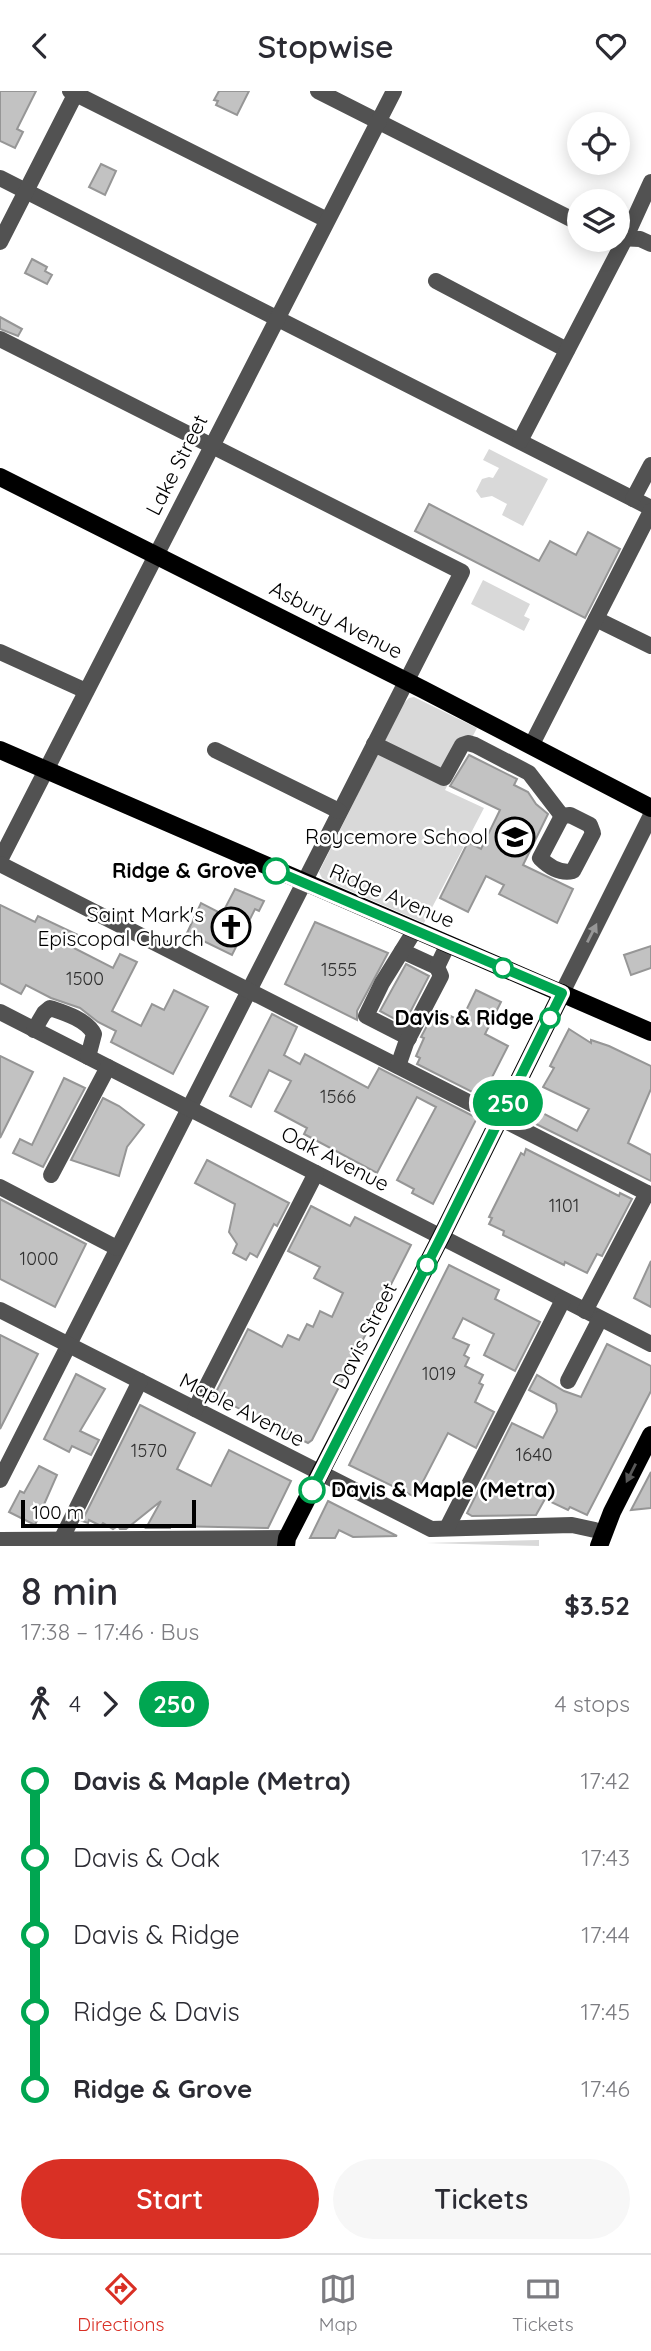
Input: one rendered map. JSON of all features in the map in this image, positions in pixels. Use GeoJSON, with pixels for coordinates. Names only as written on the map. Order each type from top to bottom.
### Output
{"type":"FeatureCollection","features":[{"type":"Feature","properties":{"kind":"main road","name":"Asbury Avenue"},"geometry":{"type":"LineString","coordinates":[[0,477],[406,681],[651,808]]}},
{"type":"Feature","properties":{"kind":"main road","name":"Ridge Avenue"},"geometry":{"type":"LineString","coordinates":[[0,750],[651,1032]]}},
{"type":"Feature","properties":{"kind":"main road","name":"Davis Street"},"geometry":{"type":"LineString","coordinates":[[282,1543],[441,1237],[562,993]]}},
{"type":"Feature","properties":{"kind":"main road"},"geometry":{"type":"LineString","coordinates":[[594,1541],[612,1512],[651,1435]]}},
{"type":"Feature","properties":{"kind":"street"},"geometry":{"type":"LineString","coordinates":[[317,91],[567,217]]}},
{"type":"Feature","properties":{"kind":"street","name":"Lake Street"},"geometry":{"type":"LineString","coordinates":[[0,862],[394,91]]}},
{"type":"Feature","properties":{"kind":"street"},"geometry":{"type":"LineString","coordinates":[[0,242],[74,92],[327,220]]}},
{"type":"Feature","properties":{"kind":"street"},"geometry":{"type":"LineString","coordinates":[[0,179],[520,441],[651,510],[531,745]]}},
{"type":"Feature","properties":{"kind":"street"},"geometry":{"type":"LineString","coordinates":[[630,223],[651,182]]}},
{"type":"Feature","properties":{"kind":"street"},"geometry":{"type":"LineString","coordinates":[[630,238],[651,244]]}},
{"type":"Feature","properties":{"kind":"street"},"geometry":{"type":"LineString","coordinates":[[520,441],[615,252]]}},
{"type":"Feature","properties":{"kind":"street"},"geometry":{"type":"LineString","coordinates":[[436,281],[567,350]]}},
{"type":"Feature","properties":{"kind":"street"},"geometry":{"type":"LineString","coordinates":[[0,339],[462,572],[0,1480]]}},
{"type":"Feature","properties":{"kind":"street"},"geometry":{"type":"LineString","coordinates":[[633,499],[651,464]]}},
{"type":"Feature","properties":{"kind":"street"},"geometry":{"type":"LineString","coordinates":[[596,619],[651,646]]}},
{"type":"Feature","properties":{"kind":"street"},"geometry":{"type":"LineString","coordinates":[[0,652],[86,691]]}},
{"type":"Feature","properties":{"kind":"street"},"geometry":{"type":"LineString","coordinates":[[374,744],[444,778],[462,745],[475,745],[529,773],[562,816]]}},
{"type":"Feature","properties":{"kind":"street"},"geometry":{"type":"LineString","coordinates":[[215,750],[339,811]]}},
{"type":"Feature","properties":{"kind":"street","name":"Davis Street"},"geometry":{"type":"LineString","coordinates":[[562,993],[651,815]]}},
{"type":"Feature","properties":{"kind":"street"},"geometry":{"type":"LineString","coordinates":[[0,862],[649,1194],[593,1315],[568,1381]]}},
{"type":"Feature","properties":{"kind":"street"},"geometry":{"type":"LineString","coordinates":[[409,1038],[366,1016],[382,983],[415,930]]}},
{"type":"Feature","properties":{"kind":"street"},"geometry":{"type":"LineString","coordinates":[[398,1066],[409,1038],[441,976],[438,967],[449,944]]}},
{"type":"Feature","properties":{"kind":"street"},"geometry":{"type":"LineString","coordinates":[[402,951],[438,967]]}},
{"type":"Feature","properties":{"kind":"street"},"geometry":{"type":"LineString","coordinates":[[34,1030],[50,1007],[74,1018],[87,1025],[94,1034],[89,1057]]}},
{"type":"Feature","properties":{"kind":"street","name":"Oak Avenue"},"geometry":{"type":"LineString","coordinates":[[0,1012],[651,1344]]}},
{"type":"Feature","properties":{"kind":"street"},"geometry":{"type":"LineString","coordinates":[[51,1175],[108,1067]]}},
{"type":"Feature","properties":{"kind":"street"},"geometry":{"type":"LineString","coordinates":[[195,1409],[316,1173]]}},
{"type":"Feature","properties":{"kind":"street"},"geometry":{"type":"LineString","coordinates":[[0,1187],[117,1248]]}},
{"type":"Feature","properties":{"kind":"street"},"geometry":{"type":"LineString","coordinates":[[447,1528],[563,1300]]}},
{"type":"Feature","properties":{"kind":"street","name":"Maple Avenue"},"geometry":{"type":"LineString","coordinates":[[0,1310],[431,1529],[572,1525],[594,1541]]}},
{"type":"Feature","properties":{"kind":"street"},"geometry":{"type":"LineString","coordinates":[[105,1430],[137,1380]]}},
{"type":"Feature","properties":{"kind":"street"},"geometry":{"type":"LineString","coordinates":[[61,1540],[137,1380]]}},
{"type":"Feature","properties":{"kind":"street"},"geometry":{"type":"LineString","coordinates":[[0,1539],[282,1543]]}},
{"type":"Feature","properties":{"kind":"shaded area"},"geometry":{"type":"Polygon","coordinates":[[[489,449],[548,479],[523,526],[502,515],[507,504],[492,496],[481,498],[476,491],[482,479],[493,478],[499,468],[483,460],[489,449]]]}},
{"type":"Feature","properties":{"kind":"shaded area"},"geometry":{"type":"Polygon","coordinates":[[[483,580],[530,604],[524,616],[530,619],[524,631],[471,604],[483,580]]]}},
{"type":"Feature","properties":{"kind":"shaded area"},"geometry":{"type":"Polygon","coordinates":[[[414,697],[477,728],[445,790],[484,808],[424,923],[327,881],[319,872],[403,704],[414,697]]]}},
{"type":"Feature","properties":{"kind":"shaded area"},"geometry":{"type":"Polygon","coordinates":[[[539,1540],[539,1546],[426,1543],[539,1540]]]}},
{"type":"Feature","properties":{"kind":"building"},"geometry":{"type":"Polygon","coordinates":[[[0,91],[36,91],[17,129],[23,132],[15,148],[0,141],[0,91]]]}},
{"type":"Feature","properties":{"kind":"building"},"geometry":{"type":"Polygon","coordinates":[[[219,91],[249,91],[237,115],[216,105],[218,101],[214,100],[219,91]]]}},
{"type":"Feature","properties":{"kind":"building"},"geometry":{"type":"Polygon","coordinates":[[[101,164],[116,171],[105,195],[89,187],[101,164]]]}},
{"type":"Feature","properties":{"kind":"building"},"geometry":{"type":"Polygon","coordinates":[[[32,259],[47,267],[45,271],[52,275],[47,284],[25,273],[32,259]]]}},
{"type":"Feature","properties":{"kind":"building"},"geometry":{"type":"Polygon","coordinates":[[[0,317],[22,329],[18,336],[0,329],[0,317]]]}},
{"type":"Feature","properties":{"kind":"building"},"geometry":{"type":"Polygon","coordinates":[[[429,504],[539,561],[550,541],[576,555],[588,532],[620,549],[585,618],[415,531],[429,504]]]}},
{"type":"Feature","properties":{"kind":"building","name":"Roycemore School"},"geometry":{"type":"Polygon","coordinates":[[[469,755],[517,779],[514,785],[528,792],[536,804],[548,814],[523,865],[573,889],[557,923],[499,894],[504,885],[486,876],[468,912],[440,898],[468,842],[481,849],[500,810],[450,786],[469,755]]]}},
{"type":"Feature","properties":{"kind":"building","name":"Saint Mark's Episcopal Church"},"geometry":{"type":"Polygon","coordinates":[[[235,889],[264,901],[259,911],[255,909],[232,955],[187,933],[201,903],[222,914],[235,889]]]}},
{"type":"Feature","properties":{"kind":"building"},"geometry":{"type":"Polygon","coordinates":[[[0,905],[35,922],[38,916],[78,935],[72,947],[113,968],[120,954],[137,962],[112,1011],[141,1026],[152,1004],[164,1010],[174,990],[208,1007],[173,1074],[111,1042],[116,1031],[98,1022],[80,1008],[51,998],[26,985],[21,994],[0,983],[0,905]]]}},
{"type":"Feature","properties":{"kind":"building"},"geometry":{"type":"Polygon","coordinates":[[[315,922],[388,953],[357,1011],[357,1020],[285,984],[315,922]]]}},
{"type":"Feature","properties":{"kind":"building"},"geometry":{"type":"Polygon","coordinates":[[[651,946],[651,968],[631,975],[624,955],[651,946]]]}},
{"type":"Feature","properties":{"kind":"building"},"geometry":{"type":"Polygon","coordinates":[[[406,964],[429,976],[404,1024],[380,1011],[406,964]]]}},
{"type":"Feature","properties":{"kind":"building"},"geometry":{"type":"Polygon","coordinates":[[[476,990],[501,1002],[485,1034],[508,1046],[482,1097],[417,1064],[420,1058],[416,1056],[424,1038],[421,1037],[436,1009],[461,1021],[476,990]]]}},
{"type":"Feature","properties":{"kind":"building"},"geometry":{"type":"Polygon","coordinates":[[[272,1014],[297,1027],[284,1055],[300,1064],[305,1054],[368,1088],[379,1068],[477,1118],[433,1204],[412,1193],[414,1189],[397,1180],[436,1107],[417,1097],[377,1173],[304,1134],[307,1128],[275,1111],[291,1081],[269,1070],[251,1107],[230,1096],[272,1014]]]}},
{"type":"Feature","properties":{"kind":"building"},"geometry":{"type":"Polygon","coordinates":[[[569,1029],[591,1043],[591,1040],[609,1046],[651,1066],[651,1089],[628,1143],[651,1155],[651,1181],[526,1119],[533,1108],[577,1131],[589,1109],[543,1087],[554,1068],[550,1066],[569,1029]]]}},
{"type":"Feature","properties":{"kind":"building"},"geometry":{"type":"Polygon","coordinates":[[[0,1056],[33,1072],[0,1138],[0,1056]]]}},
{"type":"Feature","properties":{"kind":"building"},"geometry":{"type":"Polygon","coordinates":[[[64,1078],[85,1088],[43,1167],[13,1153],[20,1139],[32,1145],[64,1078]]]}},
{"type":"Feature","properties":{"kind":"building"},"geometry":{"type":"Polygon","coordinates":[[[103,1098],[119,1106],[144,1125],[127,1147],[119,1176],[71,1160],[103,1098]]]}},
{"type":"Feature","properties":{"kind":"building"},"geometry":{"type":"Polygon","coordinates":[[[526,1149],[619,1196],[620,1193],[632,1199],[602,1256],[597,1254],[587,1273],[565,1262],[564,1265],[503,1235],[504,1231],[489,1224],[492,1218],[489,1217],[521,1153],[524,1155],[526,1149]]]}},
{"type":"Feature","properties":{"kind":"building"},"geometry":{"type":"Polygon","coordinates":[[[207,1160],[289,1203],[277,1226],[274,1224],[257,1257],[250,1253],[246,1260],[233,1253],[237,1244],[229,1232],[235,1204],[195,1183],[207,1160]]]}},
{"type":"Feature","properties":{"kind":"building"},"geometry":{"type":"Polygon","coordinates":[[[0,1199],[86,1244],[55,1307],[0,1279],[0,1199]]]}},
{"type":"Feature","properties":{"kind":"building"},"geometry":{"type":"Polygon","coordinates":[[[311,1206],[350,1226],[355,1217],[411,1245],[312,1440],[308,1443],[214,1396],[248,1329],[282,1347],[288,1335],[299,1340],[307,1324],[313,1327],[320,1311],[332,1317],[343,1293],[314,1278],[320,1267],[288,1251],[311,1206]]]}},
{"type":"Feature","properties":{"kind":"building"},"geometry":{"type":"Polygon","coordinates":[[[651,1261],[651,1307],[634,1298],[651,1261]]]}},
{"type":"Feature","properties":{"kind":"building"},"geometry":{"type":"Polygon","coordinates":[[[449,1265],[499,1290],[495,1299],[540,1322],[515,1371],[484,1355],[494,1334],[463,1318],[453,1338],[469,1345],[464,1355],[469,1358],[465,1366],[483,1375],[479,1383],[483,1385],[475,1402],[494,1412],[476,1448],[448,1433],[415,1497],[349,1465],[449,1265]]]}},
{"type":"Feature","properties":{"kind":"building"},"geometry":{"type":"Polygon","coordinates":[[[0,1335],[38,1354],[0,1429],[0,1335]]]}},
{"type":"Feature","properties":{"kind":"building"},"geometry":{"type":"Polygon","coordinates":[[[607,1344],[651,1366],[651,1391],[587,1515],[545,1499],[536,1515],[472,1516],[467,1513],[512,1423],[543,1438],[557,1411],[556,1404],[529,1390],[537,1375],[564,1391],[581,1397],[607,1344]]]}},
{"type":"Feature","properties":{"kind":"building"},"geometry":{"type":"Polygon","coordinates":[[[76,1374],[105,1389],[80,1431],[99,1440],[91,1455],[72,1446],[69,1452],[44,1439],[76,1374]]]}},
{"type":"Feature","properties":{"kind":"building"},"geometry":{"type":"Polygon","coordinates":[[[140,1405],[195,1433],[177,1469],[211,1486],[229,1450],[291,1481],[268,1528],[146,1528],[161,1501],[126,1529],[120,1529],[118,1526],[113,1529],[103,1523],[101,1526],[89,1520],[88,1523],[82,1521],[140,1405]]]}},
{"type":"Feature","properties":{"kind":"building"},"geometry":{"type":"Polygon","coordinates":[[[39,1466],[57,1475],[35,1525],[9,1512],[20,1491],[24,1493],[39,1466]]]}},
{"type":"Feature","properties":{"kind":"building"},"geometry":{"type":"Polygon","coordinates":[[[651,1472],[651,1508],[631,1510],[651,1472]]]}},
{"type":"Feature","properties":{"kind":"building"},"geometry":{"type":"Polygon","coordinates":[[[328,1501],[397,1536],[353,1537],[339,1530],[335,1538],[310,1538],[328,1501]]]}},
{"type":"Feature","properties":{"kind":"bus line","name":"250"},"geometry":{"type":"LineString","coordinates":[[276,871],[562,993],[312,1490]]}},
{"type":"Feature","properties":{"kind":"place","name":"Roycemore School"},"geometry":{"type":"Point","coordinates":[515,837]}},
{"type":"Feature","properties":{"kind":"place","name":"Ridge & Grove"},"geometry":{"type":"Point","coordinates":[276,871]}},
{"type":"Feature","properties":{"kind":"place","name":"Saint Mark's Episcopal Church"},"geometry":{"type":"Point","coordinates":[231,927]}},
{"type":"Feature","properties":{"kind":"place","name":"Davis & Ridge"},"geometry":{"type":"Point","coordinates":[550,1018]}},
{"type":"Feature","properties":{"kind":"place","name":"Davis & Maple (Metra)"},"geometry":{"type":"Point","coordinates":[312,1490]}}]}
